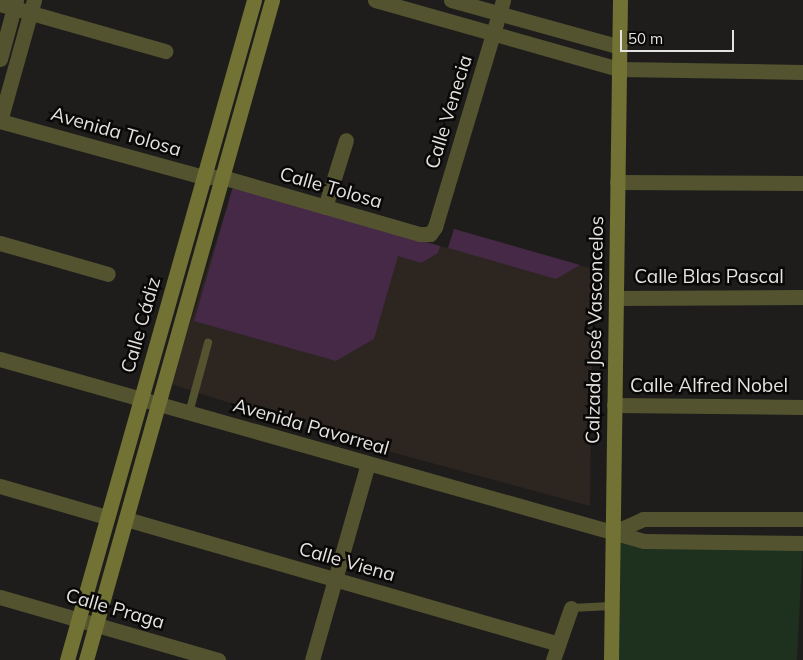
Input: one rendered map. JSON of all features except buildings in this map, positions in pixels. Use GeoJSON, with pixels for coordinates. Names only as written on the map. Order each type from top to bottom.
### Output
{"type":"FeatureCollection","features":[{"type":"Feature","properties":{"kind":"street","name":"Calle Cádiz"},"geometry":{"type":"LineString","coordinates":[[67,660],[254,0]]}},
{"type":"Feature","properties":{"kind":"street","name":"Calle Cádiz"},"geometry":{"type":"LineString","coordinates":[[86,660],[272,0]]}},
{"type":"Feature","properties":{"kind":"street"},"geometry":{"type":"LineString","coordinates":[[375,0],[619,69],[803,72]]}},
{"type":"Feature","properties":{"kind":"street"},"geometry":{"type":"LineString","coordinates":[[450,0],[501,7],[620,47]]}},
{"type":"Feature","properties":{"kind":"street","name":"Calzada José Vasconcelos"},"geometry":{"type":"LineString","coordinates":[[611,660],[620,0]]}},
{"type":"Feature","properties":{"kind":"street"},"geometry":{"type":"LineString","coordinates":[[0,59],[10,4],[32,6],[165,51]]}},
{"type":"Feature","properties":{"kind":"street"},"geometry":{"type":"LineString","coordinates":[[0,121],[32,6]]}},
{"type":"Feature","properties":{"kind":"street","name":"Calle Venecia"},"geometry":{"type":"LineString","coordinates":[[430,234],[435,227],[501,7]]}},
{"type":"Feature","properties":{"kind":"street","name":"Avenida Tolosa"},"geometry":{"type":"LineString","coordinates":[[0,121],[203,177],[222,177]]}},
{"type":"Feature","properties":{"kind":"street"},"geometry":{"type":"LineString","coordinates":[[325,207],[346,140]]}},
{"type":"Feature","properties":{"kind":"street","name":"Calle Tolosa"},"geometry":{"type":"LineString","coordinates":[[222,177],[325,207],[430,234]]}},
{"type":"Feature","properties":{"kind":"street"},"geometry":{"type":"LineString","coordinates":[[618,182],[803,183]]}},
{"type":"Feature","properties":{"kind":"street"},"geometry":{"type":"LineString","coordinates":[[0,243],[108,274]]}},
{"type":"Feature","properties":{"kind":"street","name":"Calle Blas Pascal"},"geometry":{"type":"LineString","coordinates":[[616,298],[803,297]]}},
{"type":"Feature","properties":{"kind":"street","name":"Avenida Pavorreal"},"geometry":{"type":"LineString","coordinates":[[0,359],[644,541],[803,543]]}},
{"type":"Feature","properties":{"kind":"street","name":"Calle Alfred Nobel"},"geometry":{"type":"LineString","coordinates":[[614,405],[803,407]]}},
{"type":"Feature","properties":{"kind":"street"},"geometry":{"type":"LineString","coordinates":[[312,660],[368,464]]}},
{"type":"Feature","properties":{"kind":"street"},"geometry":{"type":"LineString","coordinates":[[0,486],[107,517]]}},
{"type":"Feature","properties":{"kind":"street"},"geometry":{"type":"LineString","coordinates":[[612,533],[643,518],[803,519]]}},
{"type":"Feature","properties":{"kind":"street","name":"Calle Viena"},"geometry":{"type":"LineString","coordinates":[[126,519],[557,643]]}},
{"type":"Feature","properties":{"kind":"street","name":"Calle Praga"},"geometry":{"type":"LineString","coordinates":[[0,597],[218,660]]}},
{"type":"Feature","properties":{"kind":"street"},"geometry":{"type":"LineString","coordinates":[[553,660],[570,608]]}},
{"type":"Feature","properties":{"kind":"lane"},"geometry":{"type":"LineString","coordinates":[[189,413],[208,343]]}},
{"type":"Feature","properties":{"kind":"lane"},"geometry":{"type":"LineString","coordinates":[[570,608],[612,606]]}},
{"type":"Feature","properties":{"kind":"shaded area"},"geometry":{"type":"Polygon","coordinates":[[[233,187],[448,248],[454,229],[593,269],[590,506],[339,438],[171,384],[233,187]]]}},
{"type":"Feature","properties":{"kind":"green space"},"geometry":{"type":"Polygon","coordinates":[[[615,538],[803,548],[797,660],[609,660],[615,538]]]}}]}
